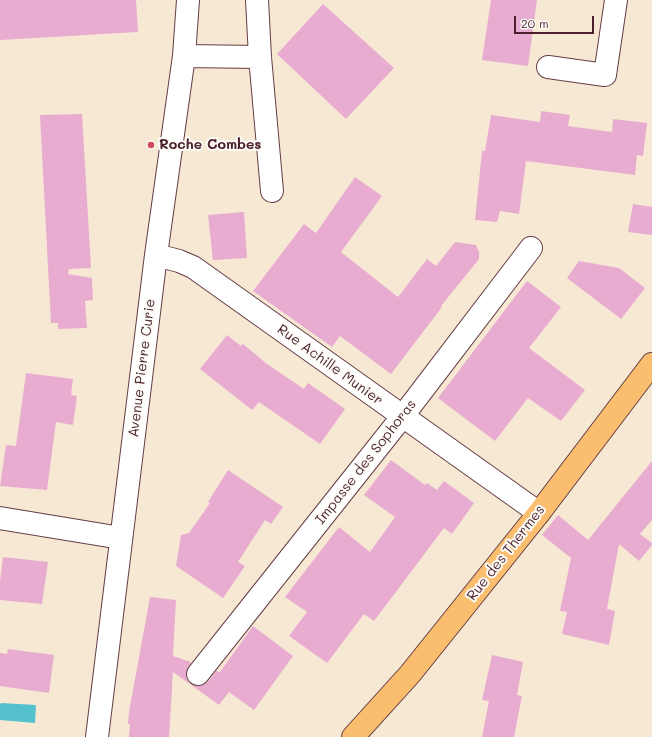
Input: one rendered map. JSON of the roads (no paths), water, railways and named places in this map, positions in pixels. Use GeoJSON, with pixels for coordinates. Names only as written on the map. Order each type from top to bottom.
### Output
{"type":"FeatureCollection","features":[{"type":"Feature","properties":{"kind":"main road","name":"Rue des Thermes"},"geometry":{"type":"LineString","coordinates":[[353,737],[410,674],[539,513],[652,364]]}},
{"type":"Feature","properties":{"kind":"street","name":"Avenue Pierre Curie"},"geometry":{"type":"LineString","coordinates":[[97,737],[156,255],[184,56],[188,0]]}},
{"type":"Feature","properties":{"kind":"street"},"geometry":{"type":"LineString","coordinates":[[257,0],[260,57],[272,191]]}},
{"type":"Feature","properties":{"kind":"street"},"geometry":{"type":"LineString","coordinates":[[548,67],[605,75],[616,0]]}},
{"type":"Feature","properties":{"kind":"street"},"geometry":{"type":"LineString","coordinates":[[184,56],[260,57]]}},
{"type":"Feature","properties":{"kind":"street","name":"Impasse des Sophoras"},"geometry":{"type":"LineString","coordinates":[[198,674],[402,417],[531,248]]}},
{"type":"Feature","properties":{"kind":"street","name":"Rue Achille Munier"},"geometry":{"type":"LineString","coordinates":[[156,255],[180,260],[193,267],[539,513]]}},
{"type":"Feature","properties":{"kind":"street"},"geometry":{"type":"LineString","coordinates":[[0,518],[121,538]]}},
{"type":"Feature","properties":{"kind":"water"},"geometry":{"type":"Polygon","coordinates":[[[1,703],[36,705],[35,723],[0,720],[1,703]]]}},
{"type":"Feature","properties":{"kind":"place","name":"Roche Combes"},"geometry":{"type":"Point","coordinates":[151,145]}}]}
